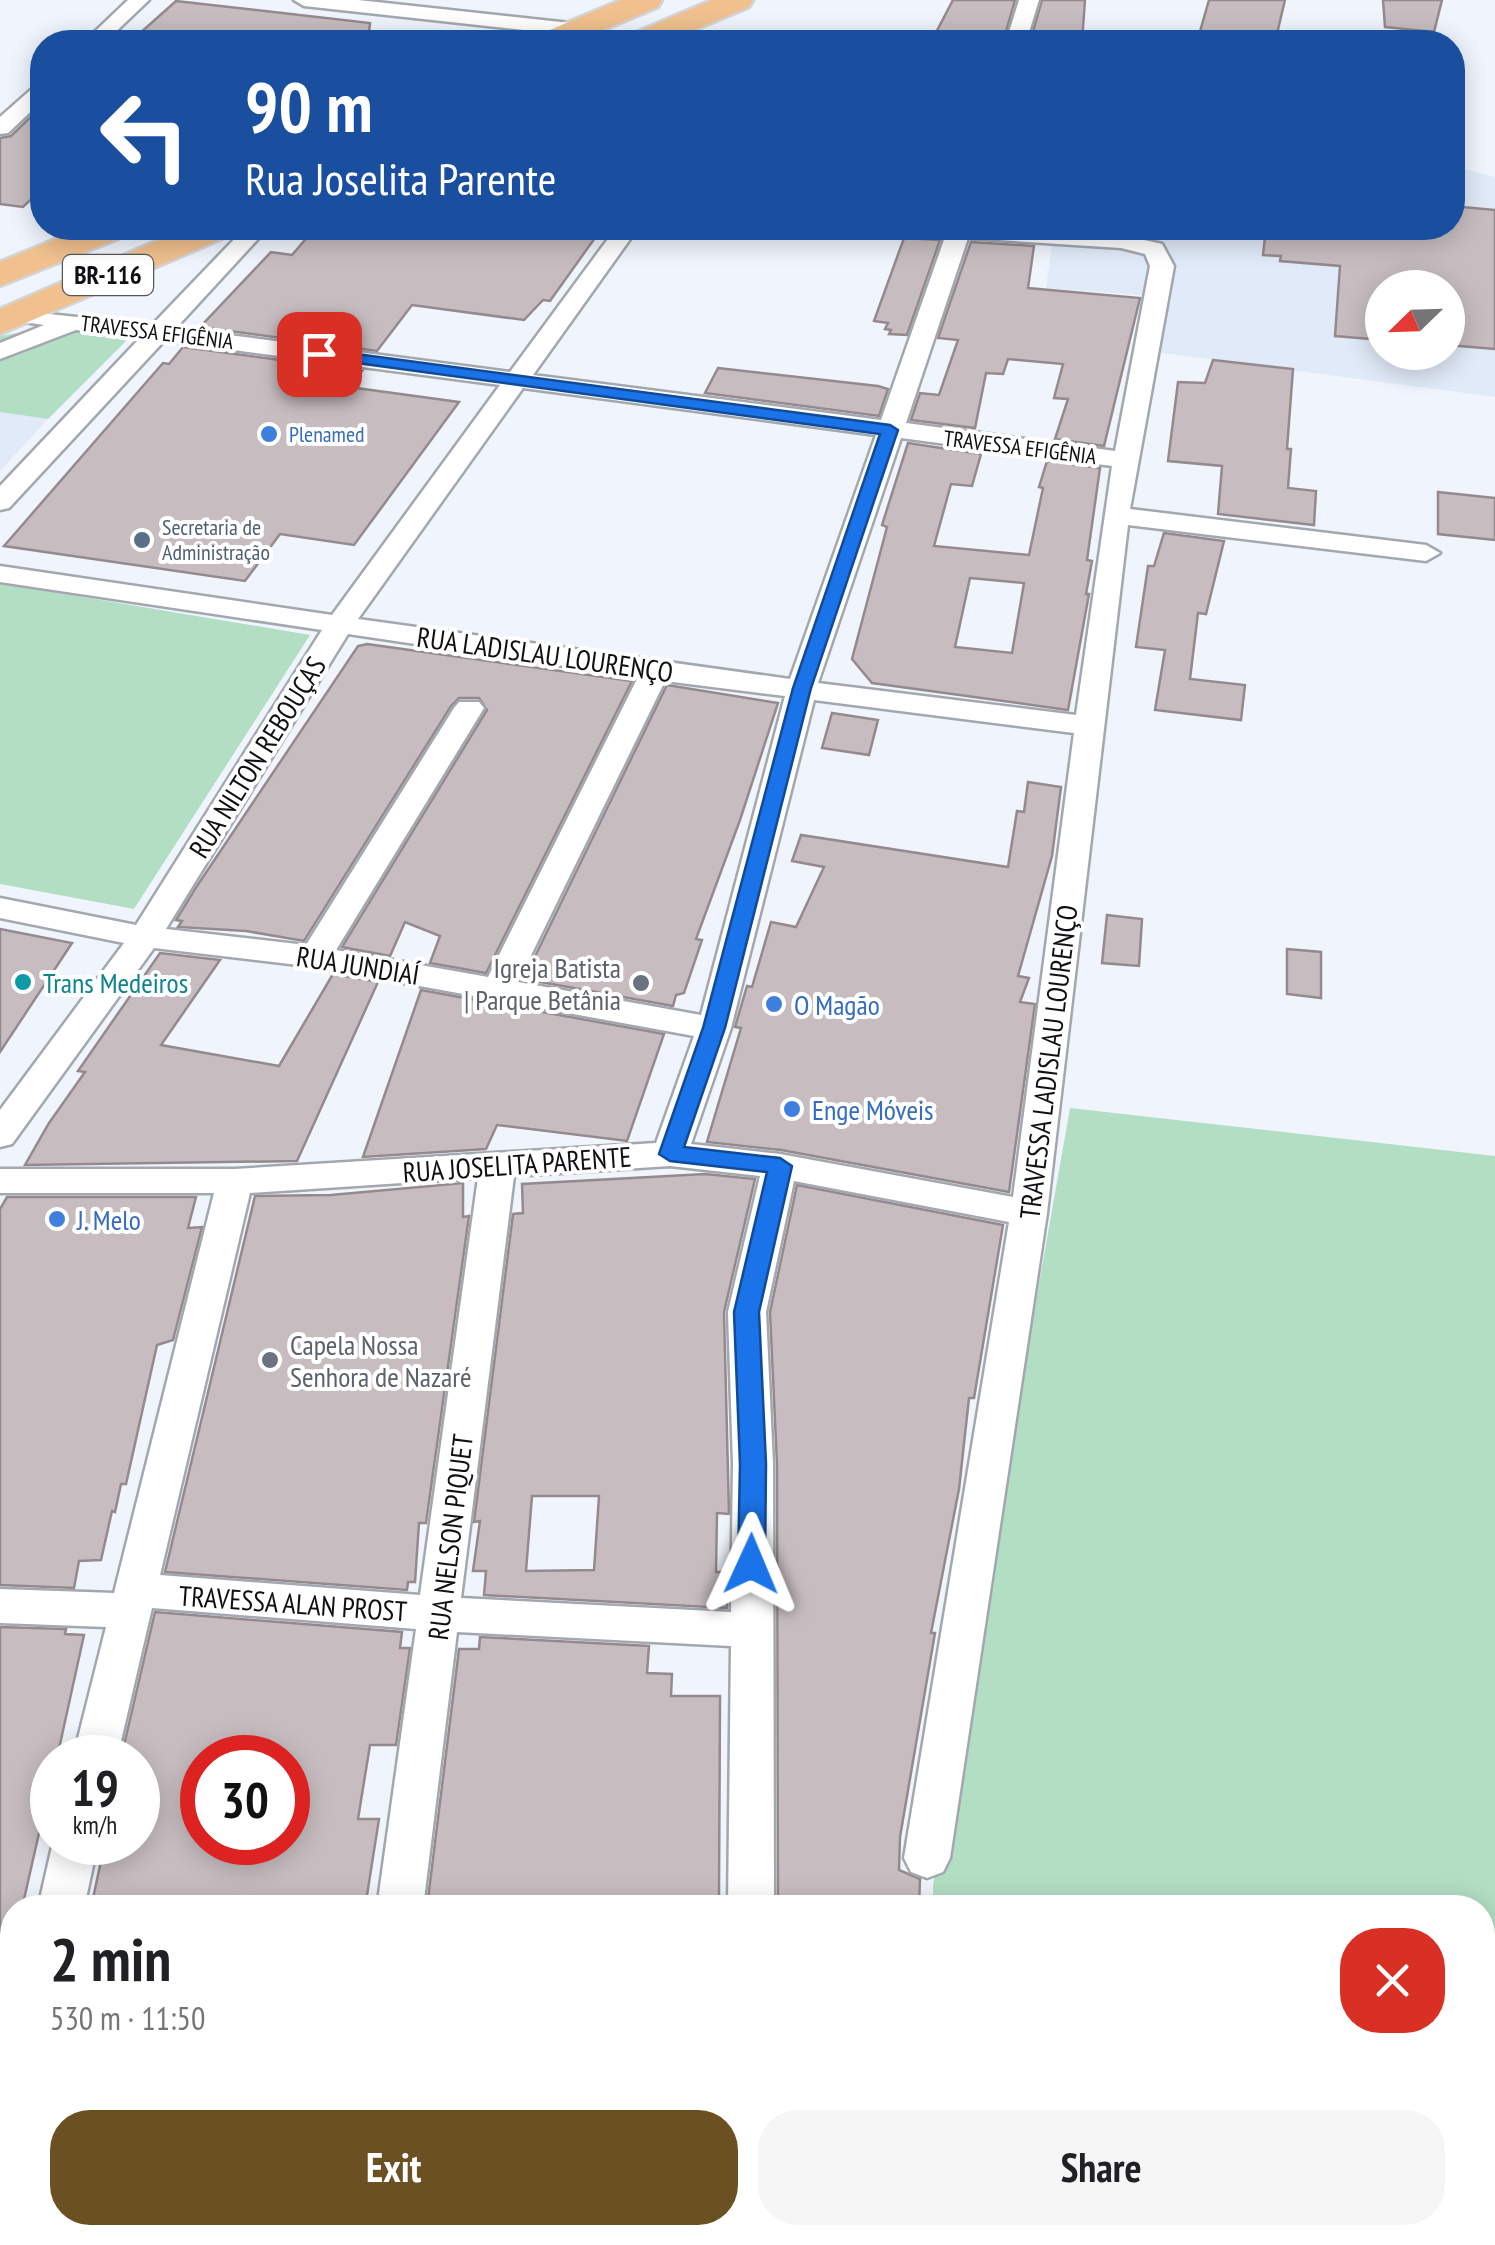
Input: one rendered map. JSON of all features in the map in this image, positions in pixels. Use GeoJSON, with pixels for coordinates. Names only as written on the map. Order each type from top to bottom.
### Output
{"type":"FeatureCollection","features":[{"type":"Feature","properties":{"kind":"highway"},"geometry":{"type":"LineString","coordinates":[[578,30],[647,0]]}},
{"type":"Feature","properties":{"kind":"highway"},"geometry":{"type":"LineString","coordinates":[[669,30],[738,0]]}},
{"type":"Feature","properties":{"kind":"highway","name":"BR-116"},"geometry":{"type":"LineString","coordinates":[[0,275],[83,240]]}},
{"type":"Feature","properties":{"kind":"highway","name":"BR-116"},"geometry":{"type":"LineString","coordinates":[[9,319],[188,240]]}},
{"type":"Feature","properties":{"kind":"street"},"geometry":{"type":"LineString","coordinates":[[107,30],[140,0]]}},
{"type":"Feature","properties":{"kind":"street"},"geometry":{"type":"LineString","coordinates":[[304,0],[578,30]]}},
{"type":"Feature","properties":{"kind":"street"},"geometry":{"type":"LineString","coordinates":[[1020,30],[1029,0]]}},
{"type":"Feature","properties":{"kind":"street"},"geometry":{"type":"LineString","coordinates":[[3,123],[30,100]]}},
{"type":"Feature","properties":{"kind":"street"},"geometry":{"type":"LineString","coordinates":[[3,123],[30,125]]}},
{"type":"Feature","properties":{"kind":"street"},"geometry":{"type":"LineString","coordinates":[[0,502],[246,240]]}},
{"type":"Feature","properties":{"kind":"street","name":"RUA NILTON REBOUÇAS"},"geometry":{"type":"LineString","coordinates":[[0,1135],[145,937],[340,624],[618,240]]}},
{"type":"Feature","properties":{"kind":"street"},"geometry":{"type":"LineString","coordinates":[[670,1154],[714,1028],[802,688],[956,240]]}},
{"type":"Feature","properties":{"kind":"street","name":"TRAVESSA LADISLAU LOURENÇO"},"geometry":{"type":"LineString","coordinates":[[927,1858],[1028,1214],[1116,515],[1162,266],[1160,255],[1142,244],[1111,240]]}},
{"type":"Feature","properties":{"kind":"street","name":"TRAVESSA EFIGÊNIA"},"geometry":{"type":"LineString","coordinates":[[9,319],[161,332],[1128,460]]}},
{"type":"Feature","properties":{"kind":"street"},"geometry":{"type":"LineString","coordinates":[[0,352],[76,322]]}},
{"type":"Feature","properties":{"kind":"street"},"geometry":{"type":"LineString","coordinates":[[1116,515],[1426,553]]}},
{"type":"Feature","properties":{"kind":"street","name":"RUA LADISLAU LOURENÇO"},"geometry":{"type":"LineString","coordinates":[[0,574],[656,671],[1091,726]]}},
{"type":"Feature","properties":{"kind":"street"},"geometry":{"type":"LineString","coordinates":[[498,990],[656,671]]}},
{"type":"Feature","properties":{"kind":"street"},"geometry":{"type":"LineString","coordinates":[[315,957],[469,708]]}},
{"type":"Feature","properties":{"kind":"street","name":"RUA JUNDIAÍ"},"geometry":{"type":"LineString","coordinates":[[0,908],[145,937],[315,957],[714,1028]]}},
{"type":"Feature","properties":{"kind":"street","name":"RUA JOSELITA PARENTE"},"geometry":{"type":"LineString","coordinates":[[0,1181],[235,1181],[670,1154],[780,1166],[1028,1214]]}},
{"type":"Feature","properties":{"kind":"street","name":"RUA NELSON PIQUET"},"geometry":{"type":"LineString","coordinates":[[402,1895],[498,1166]]}},
{"type":"Feature","properties":{"kind":"street"},"geometry":{"type":"LineString","coordinates":[[751,1895],[753,1464],[746,1312],[780,1166]]}},
{"type":"Feature","properties":{"kind":"street"},"geometry":{"type":"LineString","coordinates":[[100,1735],[235,1181]]}},
{"type":"Feature","properties":{"kind":"street","name":"TRAVESSA ALAN PROST"},"geometry":{"type":"LineString","coordinates":[[0,1606],[132,1601],[750,1630]]}},
{"type":"Feature","properties":{"kind":"street"},"geometry":{"type":"LineString","coordinates":[[63,1895],[70,1865]]}},
{"type":"Feature","properties":{"kind":"shaded area"},"geometry":{"type":"Polygon","coordinates":[[[1465,169],[1495,177],[1495,397],[1155,352],[1163,297],[1046,288],[1053,240],[1465,240],[1465,169]]]}},
{"type":"Feature","properties":{"kind":"shaded area"},"geometry":{"type":"Polygon","coordinates":[[[0,412],[48,419],[0,471],[0,412]]]}},
{"type":"Feature","properties":{"kind":"green space"},"geometry":{"type":"Polygon","coordinates":[[[46,328],[97,329],[129,338],[48,419],[0,412],[0,336],[46,328]]]}},
{"type":"Feature","properties":{"kind":"green space"},"geometry":{"type":"Polygon","coordinates":[[[0,583],[310,635],[134,909],[0,884],[0,583]]]}},
{"type":"Feature","properties":{"kind":"green space"},"geometry":{"type":"Polygon","coordinates":[[[1070,1108],[1495,1156],[1495,1895],[933,1895],[1070,1108]]]}},
{"type":"Feature","properties":{"kind":"building"},"geometry":{"type":"Polygon","coordinates":[[[953,0],[1015,0],[1006,30],[937,30],[953,0]]]}},
{"type":"Feature","properties":{"kind":"building"},"geometry":{"type":"Polygon","coordinates":[[[1042,0],[1085,0],[1083,30],[1033,30],[1042,0]]]}},
{"type":"Feature","properties":{"kind":"building"},"geometry":{"type":"Polygon","coordinates":[[[1209,0],[1285,0],[1278,30],[1200,30],[1209,0]]]}},
{"type":"Feature","properties":{"kind":"building"},"geometry":{"type":"Polygon","coordinates":[[[1383,0],[1442,0],[1434,30],[1385,27],[1383,0]]]}},
{"type":"Feature","properties":{"kind":"building"},"geometry":{"type":"Polygon","coordinates":[[[176,1],[370,23],[369,30],[143,30],[176,1]]]}},
{"type":"Feature","properties":{"kind":"building"},"geometry":{"type":"Polygon","coordinates":[[[30,118],[30,200],[23,207],[0,204],[0,138],[11,136],[30,118]]]}},
{"type":"Feature","properties":{"kind":"building"},"geometry":{"type":"Polygon","coordinates":[[[1465,207],[1495,210],[1495,349],[1465,346],[1465,270],[1365,270],[1365,339],[1335,336],[1340,266],[1280,261],[1281,256],[1263,255],[1265,240],[1465,240],[1465,207]]]}},
{"type":"Feature","properties":{"kind":"building"},"geometry":{"type":"Polygon","coordinates":[[[305,240],[593,240],[550,301],[543,300],[524,320],[412,305],[377,351],[200,327],[271,252],[292,255],[305,240]]]}},
{"type":"Feature","properties":{"kind":"building"},"geometry":{"type":"Polygon","coordinates":[[[903,240],[940,240],[907,335],[889,334],[891,330],[885,329],[888,323],[874,321],[903,240]]]}},
{"type":"Feature","properties":{"kind":"building"},"geometry":{"type":"Polygon","coordinates":[[[971,242],[1034,246],[1028,288],[1140,298],[1104,446],[1055,439],[1068,399],[1054,398],[1063,364],[1008,359],[1003,374],[986,373],[975,428],[911,420],[920,393],[939,395],[958,340],[938,338],[971,242]]]}},
{"type":"Feature","properties":{"kind":"building"},"geometry":{"type":"Polygon","coordinates":[[[183,347],[362,371],[349,387],[459,402],[354,545],[280,534],[245,581],[4,546],[163,363],[169,364],[183,347]]]}},
{"type":"Feature","properties":{"kind":"building"},"geometry":{"type":"Polygon","coordinates":[[[1213,360],[1293,369],[1288,488],[1316,491],[1314,525],[1218,514],[1222,466],[1168,461],[1178,382],[1205,383],[1213,360]]]}},
{"type":"Feature","properties":{"kind":"building"},"geometry":{"type":"Polygon","coordinates":[[[718,368],[888,389],[879,416],[705,393],[718,368]]]}},
{"type":"Feature","properties":{"kind":"building"},"geometry":{"type":"Polygon","coordinates":[[[908,443],[981,454],[972,486],[951,484],[934,546],[1029,555],[1047,461],[1100,468],[1087,560],[1092,561],[1089,594],[1068,710],[872,683],[852,659],[887,527],[882,525],[908,443]],[[970,578],[955,647],[1012,653],[1024,583],[970,578]]]}},
{"type":"Feature","properties":{"kind":"building"},"geometry":{"type":"Polygon","coordinates":[[[1438,492],[1495,498],[1495,540],[1438,534],[1438,492]]]}},
{"type":"Feature","properties":{"kind":"building"},"geometry":{"type":"Polygon","coordinates":[[[1164,533],[1224,541],[1206,614],[1198,613],[1190,679],[1245,685],[1241,720],[1155,710],[1165,650],[1136,647],[1148,566],[1154,566],[1164,533]]]}},
{"type":"Feature","properties":{"kind":"building"},"geometry":{"type":"Polygon","coordinates":[[[367,644],[632,681],[486,973],[430,963],[440,936],[405,922],[390,956],[342,947],[487,710],[479,698],[459,698],[451,706],[304,941],[246,931],[178,927],[182,921],[176,920],[195,889],[358,646],[367,644]]]}},
{"type":"Feature","properties":{"kind":"building"},"geometry":{"type":"Polygon","coordinates":[[[667,685],[778,703],[696,939],[702,940],[684,993],[676,995],[673,1006],[524,979],[667,685]]]}},
{"type":"Feature","properties":{"kind":"building"},"geometry":{"type":"Polygon","coordinates":[[[832,713],[878,720],[869,755],[822,748],[832,713]]]}},
{"type":"Feature","properties":{"kind":"building"},"geometry":{"type":"Polygon","coordinates":[[[1028,782],[1061,787],[1052,856],[1018,976],[1029,978],[1020,1002],[1035,1004],[1009,1192],[781,1150],[707,1142],[741,1028],[735,1027],[747,986],[752,987],[771,922],[796,927],[824,867],[792,861],[801,835],[1008,867],[1017,811],[1024,812],[1028,782]]]}},
{"type":"Feature","properties":{"kind":"building"},"geometry":{"type":"Polygon","coordinates":[[[1107,915],[1142,919],[1139,966],[1102,963],[1107,915]]]}},
{"type":"Feature","properties":{"kind":"building","name":"Trans Medeiros"},"geometry":{"type":"Polygon","coordinates":[[[0,929],[72,943],[0,1052],[0,929]]]}},
{"type":"Feature","properties":{"kind":"building"},"geometry":{"type":"Polygon","coordinates":[[[1287,949],[1321,952],[1321,998],[1287,994],[1287,949]]]}},
{"type":"Feature","properties":{"kind":"building"},"geometry":{"type":"Polygon","coordinates":[[[160,953],[220,960],[161,1045],[279,1066],[333,974],[378,982],[297,1161],[25,1165],[85,1072],[78,1071],[160,953]]]}},
{"type":"Feature","properties":{"kind":"building"},"geometry":{"type":"Polygon","coordinates":[[[421,990],[664,1034],[627,1141],[497,1125],[486,1149],[363,1157],[421,990]]]}},
{"type":"Feature","properties":{"kind":"building"},"geometry":{"type":"Polygon","coordinates":[[[705,1174],[755,1179],[724,1312],[729,1514],[717,1513],[716,1572],[728,1572],[727,1608],[484,1595],[486,1571],[473,1571],[480,1521],[474,1522],[513,1214],[523,1213],[522,1184],[705,1174]],[[532,1496],[526,1571],[594,1570],[599,1496],[532,1496]]]}},
{"type":"Feature","properties":{"kind":"building"},"geometry":{"type":"Polygon","coordinates":[[[463,1183],[463,1217],[469,1216],[426,1523],[419,1523],[415,1582],[408,1582],[407,1590],[165,1572],[255,1196],[331,1195],[463,1183]]]}},
{"type":"Feature","properties":{"kind":"building"},"geometry":{"type":"Polygon","coordinates":[[[797,1185],[1003,1225],[974,1398],[969,1398],[959,1489],[931,1633],[935,1633],[900,1837],[899,1870],[920,1879],[919,1895],[778,1895],[777,1464],[770,1312],[797,1185]]]}},
{"type":"Feature","properties":{"kind":"building"},"geometry":{"type":"Polygon","coordinates":[[[7,1197],[196,1197],[188,1228],[202,1227],[173,1340],[157,1345],[126,1484],[121,1484],[115,1512],[112,1511],[101,1560],[79,1561],[74,1588],[0,1585],[0,1209],[7,1197]]]}},
{"type":"Feature","properties":{"kind":"building"},"geometry":{"type":"Polygon","coordinates":[[[155,1612],[402,1632],[400,1648],[410,1648],[396,1745],[370,1745],[358,1819],[379,1819],[367,1895],[94,1895],[100,1865],[160,1865],[160,1735],[126,1735],[155,1612]]]}},
{"type":"Feature","properties":{"kind":"building"},"geometry":{"type":"Polygon","coordinates":[[[0,1627],[66,1629],[65,1634],[84,1635],[62,1735],[30,1735],[32,1865],[25,1895],[0,1895],[0,1627]]]}},
{"type":"Feature","properties":{"kind":"building"},"geometry":{"type":"Polygon","coordinates":[[[480,1637],[649,1646],[647,1673],[672,1674],[671,1696],[720,1696],[719,1895],[428,1895],[459,1649],[479,1649],[480,1637]]]}},
{"type":"Feature","properties":{"kind":"place","name":"Plenamed"},"geometry":{"type":"Point","coordinates":[269,434]}},
{"type":"Feature","properties":{"kind":"place","name":"Secretaria de Administração"},"geometry":{"type":"Point","coordinates":[142,540]}},
{"type":"Feature","properties":{"kind":"place","name":"Trans Medeiros"},"geometry":{"type":"Point","coordinates":[23,982]}},
{"type":"Feature","properties":{"kind":"place","name":"Igreja Batista | Parque Betânia"},"geometry":{"type":"Point","coordinates":[641,983]}},
{"type":"Feature","properties":{"kind":"place","name":"O Magão"},"geometry":{"type":"Point","coordinates":[774,1004]}},
{"type":"Feature","properties":{"kind":"place","name":"Enge Móveis"},"geometry":{"type":"Point","coordinates":[792,1109]}},
{"type":"Feature","properties":{"kind":"place","name":"J. Melo"},"geometry":{"type":"Point","coordinates":[57,1219]}},
{"type":"Feature","properties":{"kind":"place","name":"Capela Nossa Senhora de Nazaré"},"geometry":{"type":"Point","coordinates":[270,1360]}},
{"type":"Feature","properties":{"kind":"route"},"geometry":{"type":"LineString","coordinates":[[319,354],[890,430],[802,688],[714,1028],[670,1154],[780,1166],[746,1312],[753,1464],[751,1564]]}}]}
